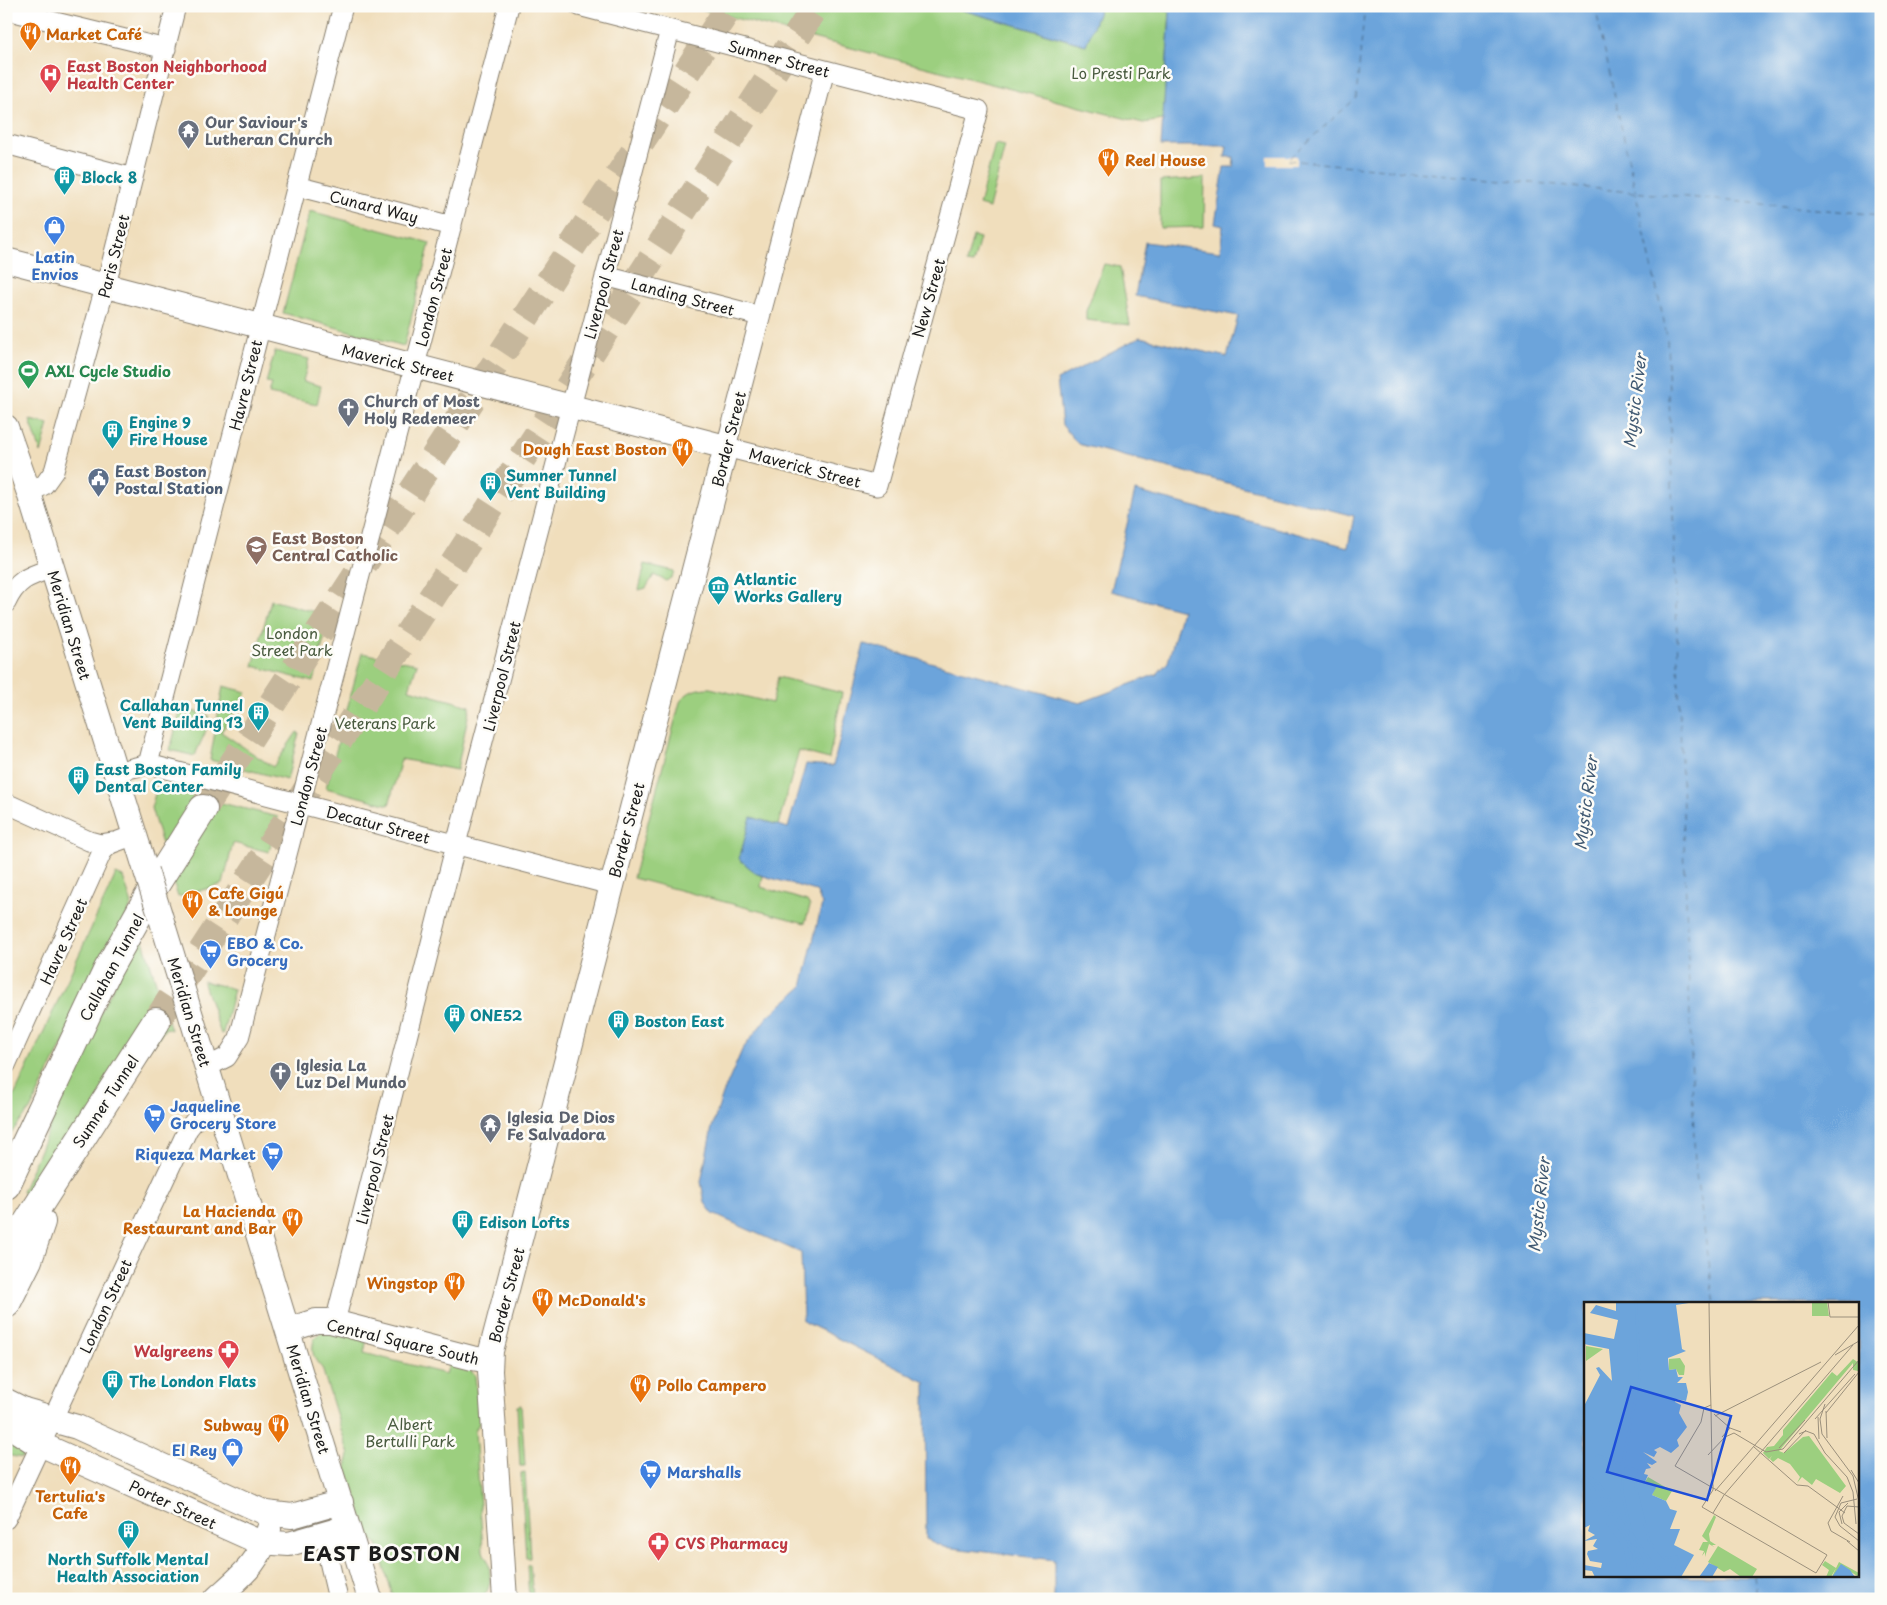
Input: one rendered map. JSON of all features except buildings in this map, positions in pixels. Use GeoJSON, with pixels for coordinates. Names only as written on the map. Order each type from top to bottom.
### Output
{"type":"FeatureCollection","features":[{"type":"Feature","properties":{"kind":"highway","name":"Callahan Tunnel"},"geometry":{"type":"LineString","coordinates":[[6,1185],[108,969],[155,885],[203,809]]}},
{"type":"Feature","properties":{"kind":"highway","name":"Sumner Tunnel"},"geometry":{"type":"LineString","coordinates":[[6,1256],[156,1022]]}},
{"type":"Feature","properties":{"kind":"highway"},"geometry":{"type":"LineString","coordinates":[[6,1158],[32,1131]]}},
{"type":"Feature","properties":{"kind":"highway"},"geometry":{"type":"LineString","coordinates":[[6,1304],[32,1251],[54,1180]]}},
{"type":"Feature","properties":{"kind":"highway"},"geometry":{"type":"LineString","coordinates":[[6,1403],[24,1412],[47,1432]]}},
{"type":"Feature","properties":{"kind":"main road","name":"Maverick Street"},"geometry":{"type":"LineString","coordinates":[[6,260],[726,447]]}},
{"type":"Feature","properties":{"kind":"main road","name":"Meridian Street"},"geometry":{"type":"LineString","coordinates":[[6,427],[29,493],[116,772],[370,1599]]}},
{"type":"Feature","properties":{"kind":"main road","name":"Border Street"},"geometry":{"type":"LineString","coordinates":[[505,1599],[490,1361],[726,447]]}},
{"type":"Feature","properties":{"kind":"main road","name":"Central Square South"},"geometry":{"type":"LineString","coordinates":[[288,1330],[316,1321],[335,1322],[490,1361]]}},
{"type":"Feature","properties":{"kind":"main road","name":"Porter Street"},"geometry":{"type":"LineString","coordinates":[[6,1424],[47,1432],[247,1538],[265,1544],[289,1544],[348,1527]]}},
{"type":"Feature","properties":{"kind":"main road","name":"Porter Street"},"geometry":{"type":"LineString","coordinates":[[47,1432],[77,1427],[259,1511],[274,1515],[298,1515],[341,1502]]}},
{"type":"Feature","properties":{"kind":"main road"},"geometry":{"type":"LineString","coordinates":[[216,1599],[255,1562],[265,1544],[274,1515]]}},
{"type":"Feature","properties":{"kind":"street","name":"Paris Street"},"geometry":{"type":"LineString","coordinates":[[29,493],[44,485],[54,471],[106,286],[176,6]]}},
{"type":"Feature","properties":{"kind":"street","name":"Havre Street"},"geometry":{"type":"LineString","coordinates":[[148,764],[343,6]]}},
{"type":"Feature","properties":{"kind":"street","name":"London Street"},"geometry":{"type":"LineString","coordinates":[[207,1067],[227,1057],[237,1043],[509,6]]}},
{"type":"Feature","properties":{"kind":"street","name":"Sumner Street"},"geometry":{"type":"LineString","coordinates":[[579,6],[979,110]]}},
{"type":"Feature","properties":{"kind":"street"},"geometry":{"type":"LineString","coordinates":[[6,10],[166,49]]}},
{"type":"Feature","properties":{"kind":"street","name":"Liverpool Street"},"geometry":{"type":"LineString","coordinates":[[335,1322],[456,844],[670,30]]}},
{"type":"Feature","properties":{"kind":"street","name":"Border Street"},"geometry":{"type":"LineString","coordinates":[[726,447],[825,70]]}},
{"type":"Feature","properties":{"kind":"street","name":"New Street"},"geometry":{"type":"LineString","coordinates":[[877,486],[979,110]]}},
{"type":"Feature","properties":{"kind":"street"},"geometry":{"type":"LineString","coordinates":[[6,144],[133,178]]}},
{"type":"Feature","properties":{"kind":"street","name":"Cunard Way"},"geometry":{"type":"LineString","coordinates":[[296,186],[452,226]]}},
{"type":"Feature","properties":{"kind":"street","name":"Landing Street"},"geometry":{"type":"LineString","coordinates":[[605,276],[760,316]]}},
{"type":"Feature","properties":{"kind":"street","name":"Maverick Street"},"geometry":{"type":"LineString","coordinates":[[726,447],[877,486]]}},
{"type":"Feature","properties":{"kind":"street"},"geometry":{"type":"LineString","coordinates":[[8,592],[33,574],[52,568]]}},
{"type":"Feature","properties":{"kind":"street","name":"Decatur Street"},"geometry":{"type":"LineString","coordinates":[[116,772],[148,764],[612,885]]}},
{"type":"Feature","properties":{"kind":"street"},"geometry":{"type":"LineString","coordinates":[[6,804],[89,841],[100,844],[135,835]]}},
{"type":"Feature","properties":{"kind":"street","name":"Havre Street"},"geometry":{"type":"LineString","coordinates":[[6,1064],[102,852],[112,842]]}},
{"type":"Feature","properties":{"kind":"street","name":"London Street"},"geometry":{"type":"LineString","coordinates":[[6,1519],[188,1129],[200,1114],[218,1105]]}},
{"type":"Feature","properties":{"kind":"street"},"geometry":{"type":"LineString","coordinates":[[338,1599],[328,1564],[348,1527]]}},
{"type":"Feature","properties":{"kind":"green space","name":"Lo Presti Park"},"geometry":{"type":"Polygon","coordinates":[[[688,6],[948,6],[1085,45],[1101,6],[1153,6],[1170,11],[1163,120],[1143,123],[688,6]]]}},
{"type":"Feature","properties":{"kind":"green space"},"geometry":{"type":"Polygon","coordinates":[[[995,144],[1005,146],[989,208],[979,205],[995,144]]]}},
{"type":"Feature","properties":{"kind":"green space"},"geometry":{"type":"Polygon","coordinates":[[[1205,178],[1204,227],[1160,228],[1160,181],[1205,178]]]}},
{"type":"Feature","properties":{"kind":"green space"},"geometry":{"type":"Polygon","coordinates":[[[310,211],[430,243],[404,346],[283,313],[310,211]]]}},
{"type":"Feature","properties":{"kind":"green space"},"geometry":{"type":"Polygon","coordinates":[[[973,236],[980,238],[973,264],[966,263],[973,236]]]}},
{"type":"Feature","properties":{"kind":"green space"},"geometry":{"type":"Polygon","coordinates":[[[1104,264],[1120,267],[1130,325],[1086,320],[1086,311],[1104,264]]]}},
{"type":"Feature","properties":{"kind":"green space"},"geometry":{"type":"Polygon","coordinates":[[[275,351],[309,359],[303,381],[321,386],[317,404],[269,394],[272,384],[266,383],[275,351]]]}},
{"type":"Feature","properties":{"kind":"green space"},"geometry":{"type":"Polygon","coordinates":[[[30,420],[49,424],[41,453],[30,420]]]}},
{"type":"Feature","properties":{"kind":"green space"},"geometry":{"type":"Polygon","coordinates":[[[645,564],[674,571],[672,577],[666,581],[654,575],[646,588],[639,590],[645,564]]]}},
{"type":"Feature","properties":{"kind":"green space","name":"London Street Park"},"geometry":{"type":"Polygon","coordinates":[[[271,600],[330,616],[313,682],[253,666],[271,600]]]}},
{"type":"Feature","properties":{"kind":"green space","name":"Veterans Park"},"geometry":{"type":"Polygon","coordinates":[[[362,653],[417,664],[409,689],[470,706],[457,770],[401,759],[389,805],[326,788],[362,653]]]}},
{"type":"Feature","properties":{"kind":"green space"},"geometry":{"type":"Polygon","coordinates":[[[778,677],[842,693],[829,759],[799,751],[778,825],[751,817],[757,874],[763,876],[761,887],[807,901],[810,906],[805,923],[633,878],[680,702],[693,691],[710,688],[772,703],[778,677]]]}},
{"type":"Feature","properties":{"kind":"green space"},"geometry":{"type":"Polygon","coordinates":[[[223,686],[247,692],[221,732],[273,767],[297,732],[299,733],[287,780],[210,760],[223,686]]]}},
{"type":"Feature","properties":{"kind":"green space"},"geometry":{"type":"Polygon","coordinates":[[[181,708],[208,715],[206,731],[195,756],[170,750],[181,708]]]}},
{"type":"Feature","properties":{"kind":"green space"},"geometry":{"type":"Polygon","coordinates":[[[157,787],[278,817],[269,852],[233,843],[223,884],[178,897],[151,808],[157,787]]]}},
{"type":"Feature","properties":{"kind":"green space"},"geometry":{"type":"Polygon","coordinates":[[[116,874],[123,877],[132,904],[30,1110],[6,1139],[6,1114],[116,874]]]}},
{"type":"Feature","properties":{"kind":"green space"},"geometry":{"type":"Polygon","coordinates":[[[141,934],[171,1030],[166,1028],[27,1197],[22,1192],[91,1030],[141,934]]]}},
{"type":"Feature","properties":{"kind":"green space"},"geometry":{"type":"Polygon","coordinates":[[[203,981],[234,989],[223,1033],[221,1034],[203,981]]]}},
{"type":"Feature","properties":{"kind":"green space","name":"Albert Bertulli Park"},"geometry":{"type":"Polygon","coordinates":[[[323,1331],[367,1339],[364,1353],[446,1374],[450,1361],[468,1367],[475,1376],[480,1421],[475,1431],[483,1551],[488,1560],[490,1577],[487,1591],[481,1599],[394,1599],[377,1544],[368,1536],[346,1467],[349,1455],[322,1368],[314,1355],[314,1339],[323,1331]]]}},
{"type":"Feature","properties":{"kind":"green space"},"geometry":{"type":"Polygon","coordinates":[[[521,1405],[525,1466],[520,1466],[517,1406],[521,1405]]]}},
{"type":"Feature","properties":{"kind":"green space"},"geometry":{"type":"Polygon","coordinates":[[[6,1434],[27,1450],[22,1458],[6,1455],[6,1434]]]}},
{"type":"Feature","properties":{"kind":"green space"},"geometry":{"type":"Polygon","coordinates":[[[525,1472],[530,1558],[526,1558],[521,1473],[525,1472]]]}},
{"type":"Feature","properties":{"kind":"green space"},"geometry":{"type":"Polygon","coordinates":[[[530,1564],[533,1599],[529,1599],[527,1565],[530,1564]]]}},
{"type":"Feature","properties":{"kind":"water"},"geometry":{"type":"Polygon","coordinates":[[[948,6],[1101,6],[1086,45],[948,6]]]}},
{"type":"Feature","properties":{"kind":"water","name":"Mystic River"},"geometry":{"type":"Polygon","coordinates":[[[1153,6],[1881,6],[1881,1599],[1054,1599],[1054,1560],[944,1547],[926,1539],[925,1382],[803,1321],[801,1253],[713,1214],[705,1203],[701,1182],[712,1127],[723,1094],[742,1050],[767,1017],[802,987],[822,904],[816,891],[757,874],[739,859],[751,817],[788,828],[806,764],[833,766],[864,644],[1080,703],[1157,674],[1168,662],[1182,610],[1111,591],[1135,491],[1348,547],[1354,516],[1078,444],[1062,425],[1057,380],[1140,337],[1227,357],[1238,316],[1135,296],[1145,242],[1220,252],[1223,226],[1215,224],[1224,167],[1233,167],[1234,157],[1225,157],[1227,146],[1161,146],[1170,12],[1153,6]]]}},
{"type":"Feature","properties":{"kind":"pier"},"geometry":{"type":"Polygon","coordinates":[[[1267,156],[1297,156],[1297,165],[1267,165],[1267,156]]]}},
{"type":"Feature","properties":{"kind":"ferry route"},"geometry":{"type":"LineString","coordinates":[[1361,6],[1364,15],[1356,98],[1287,160],[1881,215]]}},
{"type":"Feature","properties":{"kind":"ferry route"},"geometry":{"type":"LineString","coordinates":[[1595,6],[1667,336],[1695,1167],[1715,1302]]}},
{"type":"Feature","properties":{"kind":"ferry route"},"geometry":{"type":"LineString","coordinates":[[1754,1578],[1757,1599]]}},
{"type":"Feature","properties":{"kind":"tunnel"},"geometry":{"type":"LineString","coordinates":[[203,809],[730,6]]}},
{"type":"Feature","properties":{"kind":"tunnel"},"geometry":{"type":"LineString","coordinates":[[156,1022],[816,6]]}},
{"type":"Feature","properties":{"kind":"place","name":"Market Café"},"geometry":{"type":"Point","coordinates":[30,52]}},
{"type":"Feature","properties":{"kind":"place","name":"East Boston Neighborhood Health Center"},"geometry":{"type":"Point","coordinates":[51,93]}},
{"type":"Feature","properties":{"kind":"place","name":"Our Saviour's Lutheran Church"},"geometry":{"type":"Point","coordinates":[189,149]}},
{"type":"Feature","properties":{"kind":"place","name":"Reel House"},"geometry":{"type":"Point","coordinates":[1109,178]}},
{"type":"Feature","properties":{"kind":"place","name":"Block 8"},"geometry":{"type":"Point","coordinates":[65,195]}},
{"type":"Feature","properties":{"kind":"place","name":"Latin Envios"},"geometry":{"type":"Point","coordinates":[55,246]}},
{"type":"Feature","properties":{"kind":"place","name":"AXL Cycle Studio"},"geometry":{"type":"Point","coordinates":[29,389]}},
{"type":"Feature","properties":{"kind":"place","name":"Church of Most Holy Redemeer"},"geometry":{"type":"Point","coordinates":[348,428]}},
{"type":"Feature","properties":{"kind":"place","name":"Engine 9 Fire House"},"geometry":{"type":"Point","coordinates":[113,449]}},
{"type":"Feature","properties":{"kind":"place","name":"Dough East Boston"},"geometry":{"type":"Point","coordinates":[683,467]}},
{"type":"Feature","properties":{"kind":"place","name":"East Boston Postal Station"},"geometry":{"type":"Point","coordinates":[99,498]}},
{"type":"Feature","properties":{"kind":"place","name":"Sumner Tunnel Vent Building"},"geometry":{"type":"Point","coordinates":[490,502]}},
{"type":"Feature","properties":{"kind":"place","name":"East Boston Central Catholic"},"geometry":{"type":"Point","coordinates":[256,565]}},
{"type":"Feature","properties":{"kind":"place","name":"Atlantic Works Gallery"},"geometry":{"type":"Point","coordinates":[718,606]}},
{"type":"Feature","properties":{"kind":"place","name":"Callahan Tunnel Vent Building 13"},"geometry":{"type":"Point","coordinates":[259,732]}},
{"type":"Feature","properties":{"kind":"place","name":"East Boston Family Dental Center"},"geometry":{"type":"Point","coordinates":[79,796]}},
{"type":"Feature","properties":{"kind":"place","name":"Cafe Gigú & Lounge"},"geometry":{"type":"Point","coordinates":[192,920]}},
{"type":"Feature","properties":{"kind":"place","name":"EBO & Co. Grocery"},"geometry":{"type":"Point","coordinates":[211,970]}},
{"type":"Feature","properties":{"kind":"place","name":"ONE52"},"geometry":{"type":"Point","coordinates":[454,1033]}},
{"type":"Feature","properties":{"kind":"place","name":"Boston East"},"geometry":{"type":"Point","coordinates":[618,1039]}},
{"type":"Feature","properties":{"kind":"place","name":"Iglesia La Luz Del Mundo"},"geometry":{"type":"Point","coordinates":[280,1092]}},
{"type":"Feature","properties":{"kind":"place","name":"Jaqueline Grocery Store"},"geometry":{"type":"Point","coordinates":[154,1133]}},
{"type":"Feature","properties":{"kind":"place","name":"Iglesia De Dios Fe Salvadora"},"geometry":{"type":"Point","coordinates":[491,1144]}},
{"type":"Feature","properties":{"kind":"place","name":"Riqueza Market"},"geometry":{"type":"Point","coordinates":[272,1172]}},
{"type":"Feature","properties":{"kind":"place","name":"La Hacienda Restaurant and Bar"},"geometry":{"type":"Point","coordinates":[292,1238]}},
{"type":"Feature","properties":{"kind":"place","name":"Edison Lofts"},"geometry":{"type":"Point","coordinates":[463,1240]}},
{"type":"Feature","properties":{"kind":"place","name":"Wingstop"},"geometry":{"type":"Point","coordinates":[454,1301]}},
{"type":"Feature","properties":{"kind":"place","name":"McDonald's"},"geometry":{"type":"Point","coordinates":[542,1318]}},
{"type":"Feature","properties":{"kind":"place","name":"Walgreens"},"geometry":{"type":"Point","coordinates":[229,1369]}},
{"type":"Feature","properties":{"kind":"place","name":"The London Flats"},"geometry":{"type":"Point","coordinates":[113,1399]}},
{"type":"Feature","properties":{"kind":"place","name":"Pollo Campero"},"geometry":{"type":"Point","coordinates":[641,1403]}},
{"type":"Feature","properties":{"kind":"place","name":"Subway"},"geometry":{"type":"Point","coordinates":[278,1443]}},
{"type":"Feature","properties":{"kind":"place","name":"El Rey"},"geometry":{"type":"Point","coordinates":[233,1468]}},
{"type":"Feature","properties":{"kind":"place","name":"Tertulia's Cafe"},"geometry":{"type":"Point","coordinates":[70,1486]}},
{"type":"Feature","properties":{"kind":"place","name":"Marshalls"},"geometry":{"type":"Point","coordinates":[651,1490]}},
{"type":"Feature","properties":{"kind":"place","name":"North Suffolk Mental Health Association"},"geometry":{"type":"Point","coordinates":[128,1549]}},
{"type":"Feature","properties":{"kind":"place","name":"CVS Pharmacy"},"geometry":{"type":"Point","coordinates":[659,1561]}},
{"type":"Feature","properties":{"kind":"district","name":"EAST BOSTON"},"geometry":{"type":"Point","coordinates":[382,1553]}}]}
